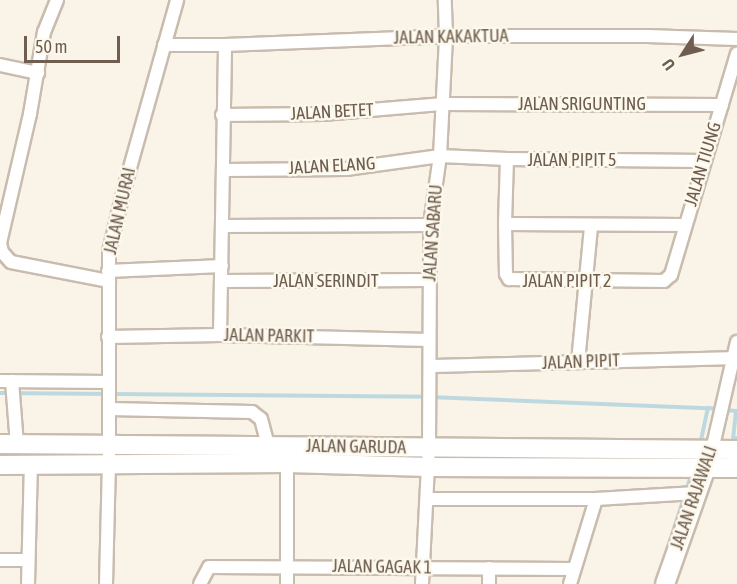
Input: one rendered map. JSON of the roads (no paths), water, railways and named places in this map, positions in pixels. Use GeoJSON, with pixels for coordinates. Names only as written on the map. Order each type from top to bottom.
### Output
{"type":"FeatureCollection","features":[{"type":"Feature","properties":{"kind":"main road","name":"JALAN GARUDA"},"geometry":{"type":"LineString","coordinates":[[8,445],[109,455],[287,463],[428,467],[737,468]]}},
{"type":"Feature","properties":{"kind":"main road","name":"JALAN GARUDA"},"geometry":{"type":"LineString","coordinates":[[0,465],[31,465],[109,455],[268,445],[737,450]]}},
{"type":"Feature","properties":{"kind":"main road","name":"JALAN RAJAWALI"},"geometry":{"type":"LineString","coordinates":[[664,584],[712,450]]}},
{"type":"Feature","properties":{"kind":"street"},"geometry":{"type":"LineString","coordinates":[[57,0],[44,32],[38,73],[0,243],[2,252],[11,262],[108,276],[222,266]]}},
{"type":"Feature","properties":{"kind":"street","name":"JALAN MURAI"},"geometry":{"type":"LineString","coordinates":[[106,584],[110,409],[108,276],[111,238],[177,0]]}},
{"type":"Feature","properties":{"kind":"street","name":"JALAN SABARU"},"geometry":{"type":"LineString","coordinates":[[422,584],[429,448],[430,225],[440,156],[446,36],[445,0]]}},
{"type":"Feature","properties":{"kind":"street","name":"JALAN KAKAKTUA"},"geometry":{"type":"LineString","coordinates":[[165,45],[225,45],[446,36],[647,36],[737,39]]}},
{"type":"Feature","properties":{"kind":"street"},"geometry":{"type":"LineString","coordinates":[[220,335],[225,45]]}},
{"type":"Feature","properties":{"kind":"street","name":"JALAN TIUNG"},"geometry":{"type":"LineString","coordinates":[[670,275],[737,54]]}},
{"type":"Feature","properties":{"kind":"street"},"geometry":{"type":"LineString","coordinates":[[0,65],[38,73]]}},
{"type":"Feature","properties":{"kind":"street","name":"JALAN SRIGUNTING"},"geometry":{"type":"LineString","coordinates":[[441,104],[722,105]]}},
{"type":"Feature","properties":{"kind":"street","name":"JALAN BETET"},"geometry":{"type":"LineString","coordinates":[[222,115],[323,114],[441,104]]}},
{"type":"Feature","properties":{"kind":"street","name":"JALAN PIPIT 5"},"geometry":{"type":"LineString","coordinates":[[440,156],[704,161]]}},
{"type":"Feature","properties":{"kind":"street","name":"JALAN ELANG"},"geometry":{"type":"LineString","coordinates":[[223,170],[346,169],[440,156]]}},
{"type":"Feature","properties":{"kind":"street","name":"JALAN PIPIT 2"},"geometry":{"type":"LineString","coordinates":[[507,159],[505,224],[506,274],[509,279],[663,281],[670,275]]}},
{"type":"Feature","properties":{"kind":"street"},"geometry":{"type":"LineString","coordinates":[[505,224],[684,225]]}},
{"type":"Feature","properties":{"kind":"street"},"geometry":{"type":"LineString","coordinates":[[223,226],[430,225]]}},
{"type":"Feature","properties":{"kind":"street"},"geometry":{"type":"LineString","coordinates":[[578,362],[588,281],[591,226]]}},
{"type":"Feature","properties":{"kind":"street","name":"JALAN SERINDIT"},"geometry":{"type":"LineString","coordinates":[[222,281],[430,280]]}},
{"type":"Feature","properties":{"kind":"street","name":"JALAN PARKIT"},"geometry":{"type":"LineString","coordinates":[[108,337],[220,335],[429,340]]}},
{"type":"Feature","properties":{"kind":"street","name":"JALAN RAJAWALI"},"geometry":{"type":"LineString","coordinates":[[712,450],[719,410],[737,342]]}},
{"type":"Feature","properties":{"kind":"street","name":"JALAN PIPIT"},"geometry":{"type":"LineString","coordinates":[[430,366],[732,358]]}},
{"type":"Feature","properties":{"kind":"street"},"geometry":{"type":"LineString","coordinates":[[8,445],[6,381],[108,382]]}},
{"type":"Feature","properties":{"kind":"street"},"geometry":{"type":"LineString","coordinates":[[110,409],[252,412],[261,419],[268,445]]}},
{"type":"Feature","properties":{"kind":"street"},"geometry":{"type":"LineString","coordinates":[[287,463],[287,584]]}},
{"type":"Feature","properties":{"kind":"street"},"geometry":{"type":"LineString","coordinates":[[28,584],[31,465]]}},
{"type":"Feature","properties":{"kind":"street"},"geometry":{"type":"LineString","coordinates":[[427,499],[596,500],[696,493]]}},
{"type":"Feature","properties":{"kind":"street"},"geometry":{"type":"LineString","coordinates":[[570,584],[596,500]]}},
{"type":"Feature","properties":{"kind":"street"},"geometry":{"type":"LineString","coordinates":[[0,560],[28,560]]}},
{"type":"Feature","properties":{"kind":"street","name":"JALAN GAGAK 1"},"geometry":{"type":"LineString","coordinates":[[200,584],[209,567],[574,569]]}},
{"type":"Feature","properties":{"kind":"street"},"geometry":{"type":"LineString","coordinates":[[489,568],[489,584]]}},
{"type":"Feature","properties":{"kind":"waterway"},"geometry":{"type":"LineString","coordinates":[[0,393],[429,397],[708,408],[736,411],[733,438],[737,438]]}},
{"type":"Feature","properties":{"kind":"waterway"},"geometry":{"type":"LineString","coordinates":[[700,445],[708,408]]}},
{"type":"Feature","properties":{"kind":"waterway"},"geometry":{"type":"LineString","coordinates":[[666,554],[692,472]]}}]}
